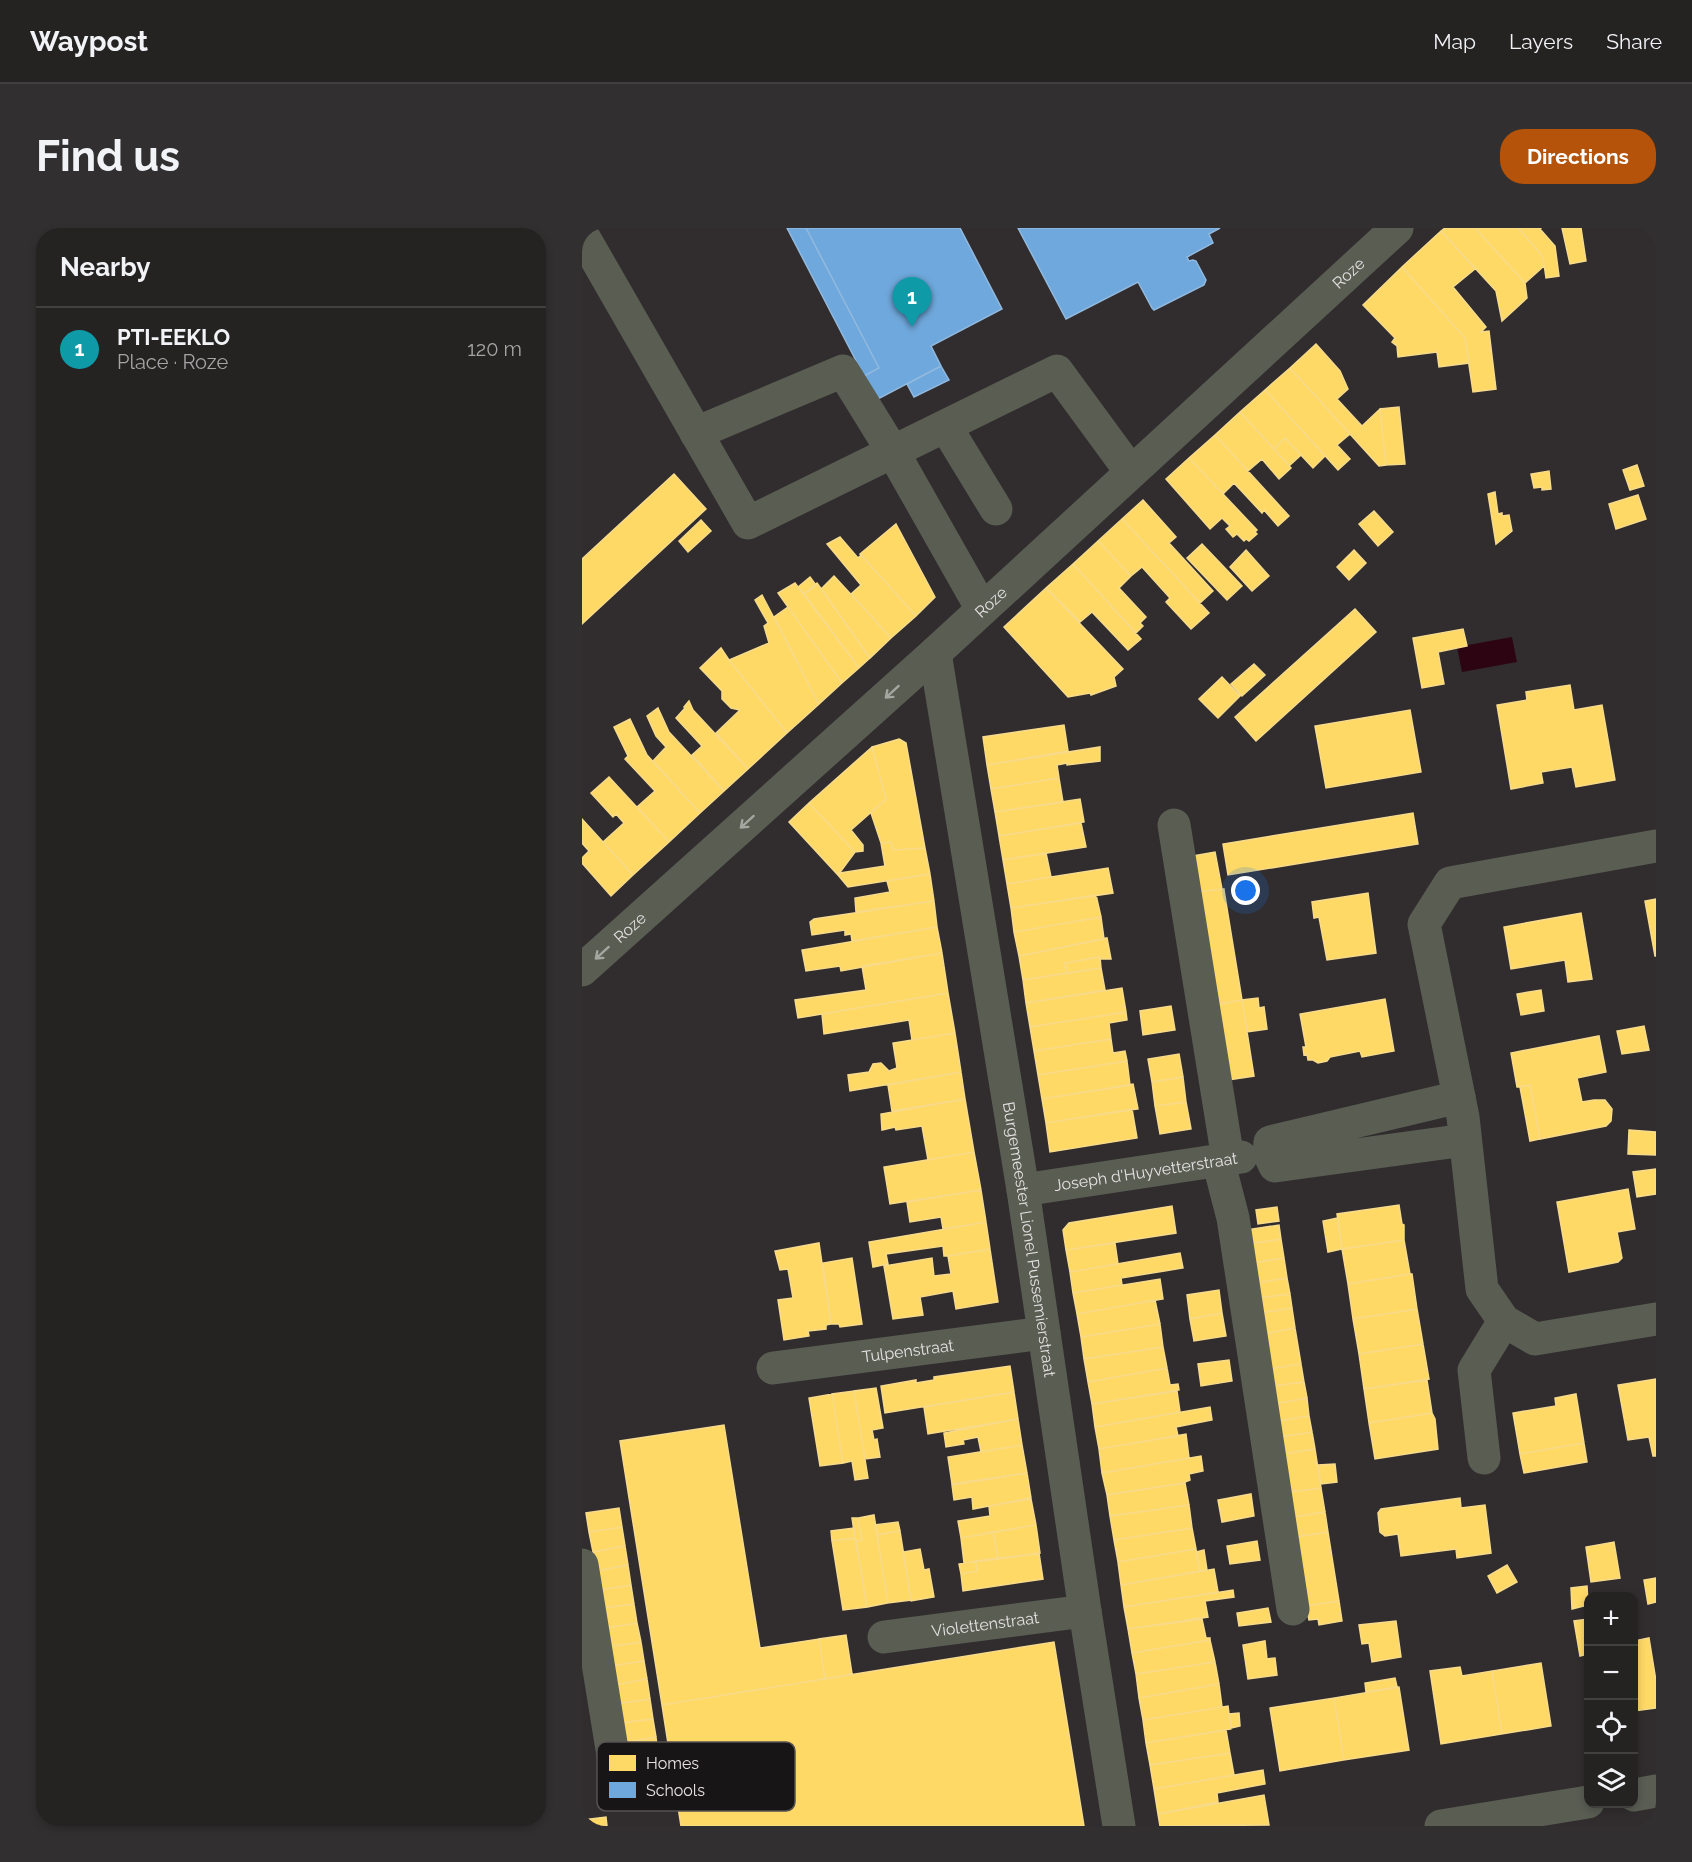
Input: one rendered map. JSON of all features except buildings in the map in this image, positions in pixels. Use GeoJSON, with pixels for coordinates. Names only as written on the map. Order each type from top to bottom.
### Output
{"type":"FeatureCollection","features":[{"type":"Feature","properties":{"kind":"street","name":"Roze"},"geometry":{"type":"LineString","coordinates":[[582,970],[935,653],[1397,228]]}},
{"type":"Feature","properties":{"kind":"street"},"geometry":{"type":"LineString","coordinates":[[582,234],[748,524],[1057,371],[1131,472]]}},
{"type":"Feature","properties":{"kind":"street"},"geometry":{"type":"LineString","coordinates":[[696,433],[843,371],[893,452],[982,609]]}},
{"type":"Feature","properties":{"kind":"street"},"geometry":{"type":"LineString","coordinates":[[946,426],[996,508]]}},
{"type":"Feature","properties":{"kind":"street","name":"Burgemeester Lionel Pussemierstraat"},"geometry":{"type":"LineString","coordinates":[[935,653],[1023,1190],[1119,1826]]}},
{"type":"Feature","properties":{"kind":"street"},"geometry":{"type":"LineString","coordinates":[[1174,825],[1223,1160],[1293,1609]]}},
{"type":"Feature","properties":{"kind":"street"},"geometry":{"type":"LineString","coordinates":[[1656,846],[1450,883],[1424,924],[1459,1097],[1482,1289],[1504,1321],[1535,1339],[1656,1319]]}},
{"type":"Feature","properties":{"kind":"street"},"geometry":{"type":"LineString","coordinates":[[1459,1097],[1270,1142],[1269,1153],[1275,1166],[1465,1140]]}},
{"type":"Feature","properties":{"kind":"street","name":"Joseph d'Huyvetterstraat"},"geometry":{"type":"LineString","coordinates":[[1023,1190],[1269,1153]]}},
{"type":"Feature","properties":{"kind":"street"},"geometry":{"type":"LineString","coordinates":[[1484,1458],[1474,1370],[1504,1321]]}},
{"type":"Feature","properties":{"kind":"street","name":"Tulpenstraat"},"geometry":{"type":"LineString","coordinates":[[773,1368],[1044,1333]]}},
{"type":"Feature","properties":{"kind":"street"},"geometry":{"type":"LineString","coordinates":[[582,1565],[610,1742]]}},
{"type":"Feature","properties":{"kind":"street","name":"Violettenstraat"},"geometry":{"type":"LineString","coordinates":[[884,1637],[1085,1611]]}},
{"type":"Feature","properties":{"kind":"street"},"geometry":{"type":"LineString","coordinates":[[1638,1794],[1656,1791]]}},
{"type":"Feature","properties":{"kind":"street"},"geometry":{"type":"LineString","coordinates":[[1442,1826],[1584,1803]]}},
{"type":"Feature","properties":{"kind":"shaded area"},"geometry":{"type":"Polygon","coordinates":[[[1512,637],[1517,662],[1462,672],[1457,647],[1512,637]]]}},
{"type":"Feature","properties":{"kind":"place","name":"PTI-EEKLO"},"geometry":{"type":"Point","coordinates":[912,327]}}]}
